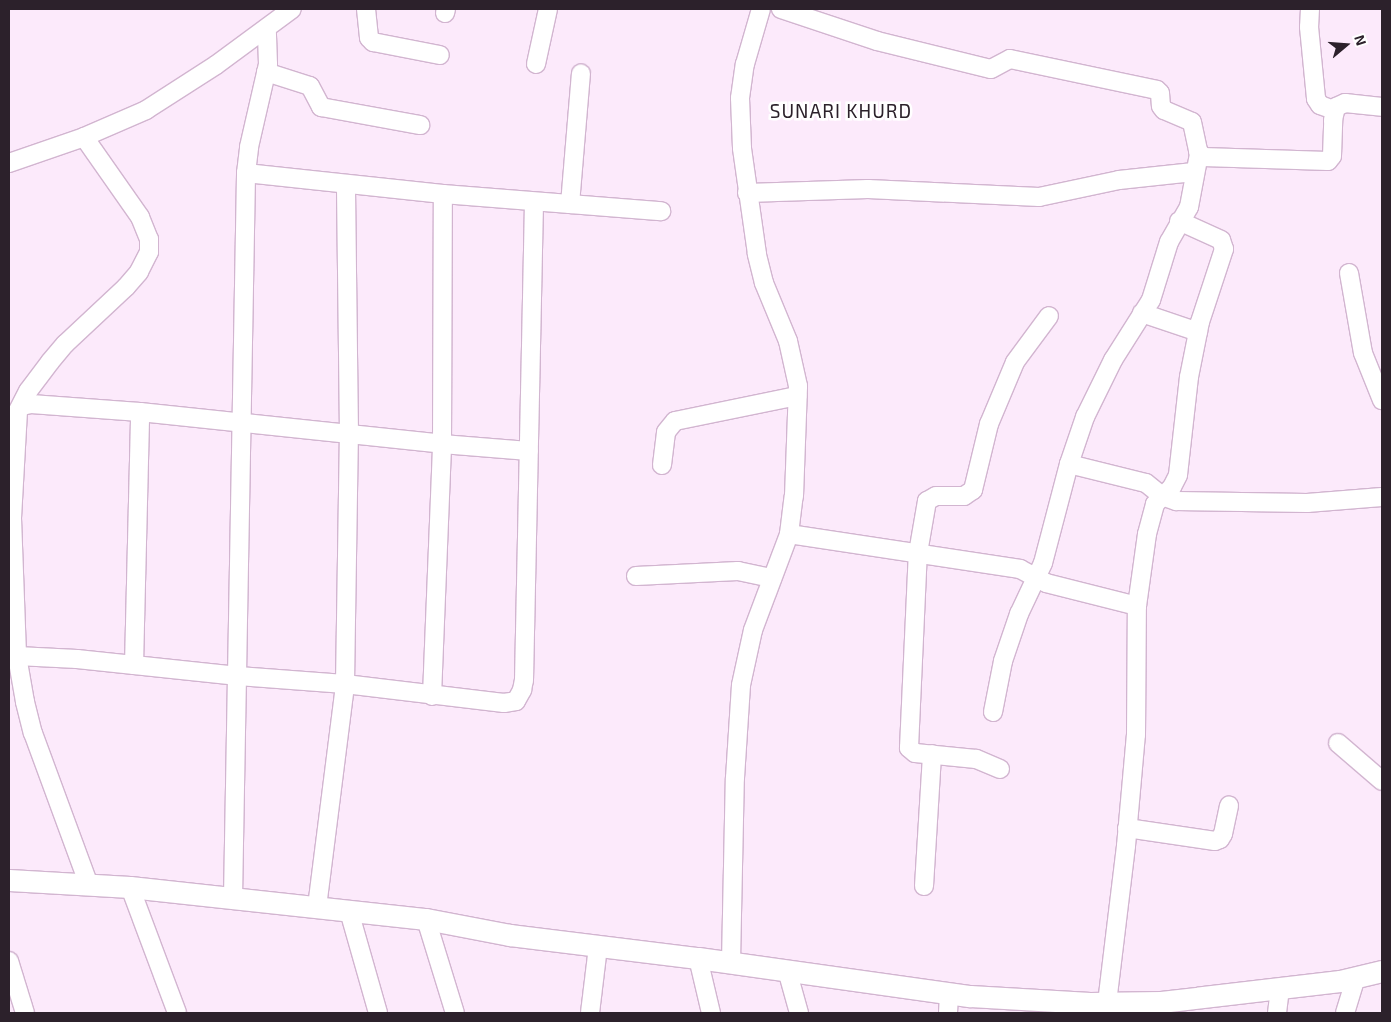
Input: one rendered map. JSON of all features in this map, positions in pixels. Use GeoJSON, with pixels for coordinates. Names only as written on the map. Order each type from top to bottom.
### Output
{"type":"FeatureCollection","features":[{"type":"Feature","properties":{"kind":"street"},"geometry":{"type":"LineString","coordinates":[[9,163],[84,137],[131,117],[163,100],[292,9]]}},
{"type":"Feature","properties":{"kind":"street"},"geometry":{"type":"LineString","coordinates":[[366,9],[369,38],[374,42],[440,55]]}},
{"type":"Feature","properties":{"kind":"street"},"geometry":{"type":"LineString","coordinates":[[536,64],[548,9]]}},
{"type":"Feature","properties":{"kind":"street"},"geometry":{"type":"LineString","coordinates":[[731,962],[736,778],[741,686],[753,630],[789,534],[794,496],[797,377],[788,341],[760,269],[747,193],[740,120],[740,98],[745,64],[761,9]]}},
{"type":"Feature","properties":{"kind":"street"},"geometry":{"type":"LineString","coordinates":[[781,9],[877,41],[991,69],[1010,59],[1157,90],[1160,93],[1161,106],[1164,110],[1192,122],[1199,154],[1188,207],[1169,242],[1151,300],[1097,388],[1085,417],[1069,464],[1052,531],[1037,579],[1019,614],[1006,654],[993,712]]}},
{"type":"Feature","properties":{"kind":"street"},"geometry":{"type":"LineString","coordinates":[[1305,10],[1316,99],[1320,105],[1334,110]]}},
{"type":"Feature","properties":{"kind":"street"},"geometry":{"type":"LineString","coordinates":[[233,898],[246,173],[266,72],[267,28]]}},
{"type":"Feature","properties":{"kind":"street"},"geometry":{"type":"LineString","coordinates":[[266,72],[310,86],[321,106],[420,125]]}},
{"type":"Feature","properties":{"kind":"street"},"geometry":{"type":"LineString","coordinates":[[570,204],[581,73]]}},
{"type":"Feature","properties":{"kind":"street"},"geometry":{"type":"LineString","coordinates":[[1199,154],[1203,157],[1328,161],[1332,156],[1334,110],[1336,106],[1345,103],[1382,107]]}},
{"type":"Feature","properties":{"kind":"street"},"geometry":{"type":"LineString","coordinates":[[84,137],[140,217],[146,228],[149,252],[139,272],[126,287],[65,344],[50,362],[28,392],[18,411],[12,518],[17,656],[29,720],[89,885]]}},
{"type":"Feature","properties":{"kind":"street"},"geometry":{"type":"LineString","coordinates":[[747,193],[868,189],[1039,197],[1119,180],[1194,172]]}},
{"type":"Feature","properties":{"kind":"street"},"geometry":{"type":"LineString","coordinates":[[246,173],[443,194],[661,211]]}},
{"type":"Feature","properties":{"kind":"street"},"geometry":{"type":"LineString","coordinates":[[317,907],[345,684],[349,434],[346,184]]}},
{"type":"Feature","properties":{"kind":"street"},"geometry":{"type":"LineString","coordinates":[[432,696],[442,444],[443,194]]}},
{"type":"Feature","properties":{"kind":"street"},"geometry":{"type":"LineString","coordinates":[[17,656],[78,659],[238,676],[345,684],[432,696],[509,703],[516,701],[524,680],[534,202]]}},
{"type":"Feature","properties":{"kind":"street"},"geometry":{"type":"LineString","coordinates":[[1096,1006],[1127,828],[1136,717],[1137,606],[1150,516],[1155,504],[1174,484],[1180,469],[1189,377],[1198,332],[1224,245],[1219,238],[1179,221]]}},
{"type":"Feature","properties":{"kind":"street"},"geometry":{"type":"LineString","coordinates":[[1349,273],[1362,353],[1382,400]]}},
{"type":"Feature","properties":{"kind":"street"},"geometry":{"type":"LineString","coordinates":[[1142,313],[1198,332]]}},
{"type":"Feature","properties":{"kind":"street"},"geometry":{"type":"LineString","coordinates":[[1000,769],[976,759],[912,751],[908,743],[918,553],[927,501],[936,496],[964,496],[973,490],[989,424],[1014,362],[1049,316]]}},
{"type":"Feature","properties":{"kind":"street"},"geometry":{"type":"LineString","coordinates":[[662,465],[666,432],[675,422],[797,396]]}},
{"type":"Feature","properties":{"kind":"street"},"geometry":{"type":"LineString","coordinates":[[22,406],[31,404],[242,421],[442,444],[529,451]]}},
{"type":"Feature","properties":{"kind":"street"},"geometry":{"type":"LineString","coordinates":[[134,665],[140,412]]}},
{"type":"Feature","properties":{"kind":"street"},"geometry":{"type":"LineString","coordinates":[[1069,464],[1146,483],[1162,496],[1176,501],[1260,504],[1315,503],[1382,497]]}},
{"type":"Feature","properties":{"kind":"street"},"geometry":{"type":"LineString","coordinates":[[789,534],[1020,569],[1046,583],[1137,606]]}},
{"type":"Feature","properties":{"kind":"street"},"geometry":{"type":"LineString","coordinates":[[636,576],[738,571],[772,578]]}},
{"type":"Feature","properties":{"kind":"street"},"geometry":{"type":"LineString","coordinates":[[1338,743],[1382,781]]}},
{"type":"Feature","properties":{"kind":"street"},"geometry":{"type":"LineString","coordinates":[[924,886],[932,754]]}},
{"type":"Feature","properties":{"kind":"street"},"geometry":{"type":"LineString","coordinates":[[1127,828],[1211,841],[1218,840],[1223,834],[1229,806]]}},
{"type":"Feature","properties":{"kind":"street"},"geometry":{"type":"LineString","coordinates":[[9,880],[130,887],[426,919],[510,935],[787,970],[948,1003],[1096,1006],[1161,1002],[1280,989],[1356,978],[1382,971]]}},
{"type":"Feature","properties":{"kind":"street"},"geometry":{"type":"LineString","coordinates":[[130,887],[177,1013]]}},
{"type":"Feature","properties":{"kind":"street"},"geometry":{"type":"LineString","coordinates":[[349,912],[378,1013]]}},
{"type":"Feature","properties":{"kind":"street"},"geometry":{"type":"LineString","coordinates":[[426,919],[455,1013]]}},
{"type":"Feature","properties":{"kind":"street"},"geometry":{"type":"LineString","coordinates":[[590,1013],[598,947]]}},
{"type":"Feature","properties":{"kind":"street"},"geometry":{"type":"LineString","coordinates":[[698,958],[711,1013]]}},
{"type":"Feature","properties":{"kind":"street"},"geometry":{"type":"LineString","coordinates":[[9,961],[25,1013]]}},
{"type":"Feature","properties":{"kind":"street"},"geometry":{"type":"LineString","coordinates":[[787,970],[798,1013]]}},
{"type":"Feature","properties":{"kind":"street"},"geometry":{"type":"LineString","coordinates":[[1345,1013],[1356,978]]}},
{"type":"Feature","properties":{"kind":"street"},"geometry":{"type":"LineString","coordinates":[[1277,1013],[1280,989]]}},
{"type":"Feature","properties":{"kind":"district","name":"SUNARI KHURD"},"geometry":{"type":"Point","coordinates":[841,111]}}]}
